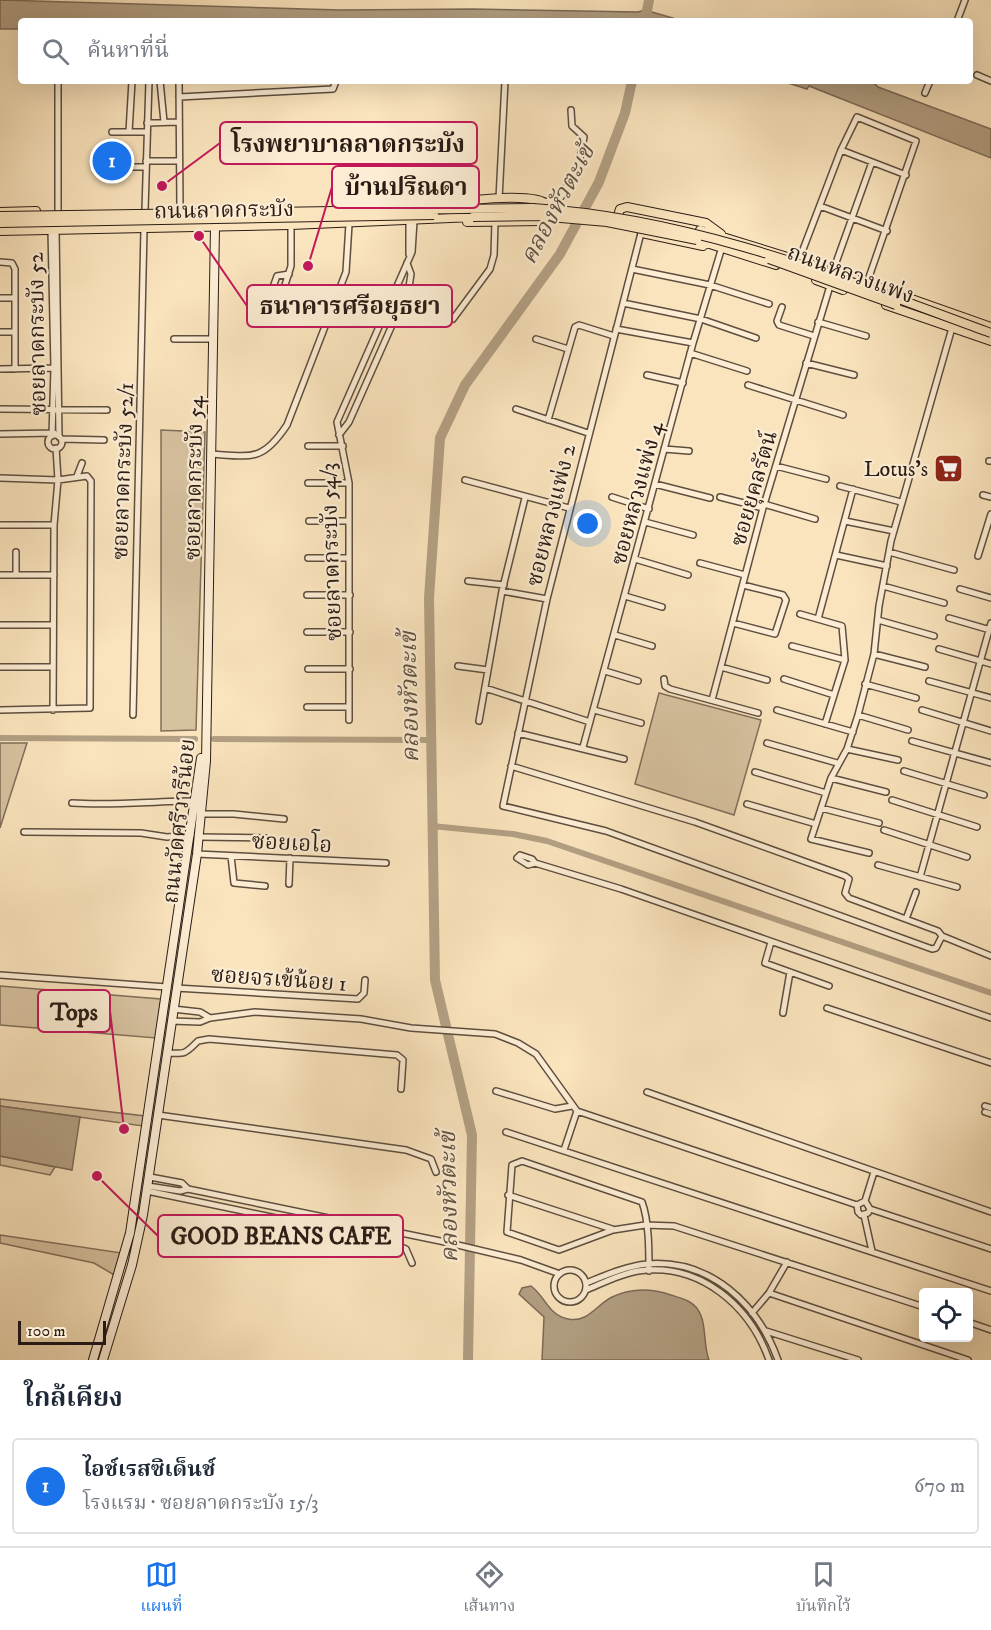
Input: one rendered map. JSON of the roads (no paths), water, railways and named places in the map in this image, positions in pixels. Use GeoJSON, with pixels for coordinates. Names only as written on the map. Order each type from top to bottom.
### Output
{"type":"FeatureCollection","features":[{"type":"Feature","properties":{"kind":"main road"},"geometry":{"type":"LineString","coordinates":[[434,220],[541,221],[546,217],[545,202],[499,199],[452,201],[435,207]]}},
{"type":"Feature","properties":{"kind":"main road","name":"ถนนลาดกระบัง"},"geometry":{"type":"LineString","coordinates":[[0,212],[538,206],[609,211],[700,230]]}},
{"type":"Feature","properties":{"kind":"main road"},"geometry":{"type":"LineString","coordinates":[[722,247],[696,245],[616,226],[618,212],[622,207],[706,223],[723,235]]}},
{"type":"Feature","properties":{"kind":"main road"},"geometry":{"type":"LineString","coordinates":[[0,216],[533,208],[595,213],[700,234],[798,263],[991,333]]}},
{"type":"Feature","properties":{"kind":"main road"},"geometry":{"type":"LineString","coordinates":[[215,209],[215,227]]}},
{"type":"Feature","properties":{"kind":"main road"},"geometry":{"type":"LineString","coordinates":[[0,224],[353,218],[523,212],[575,215],[650,225],[729,246],[991,339]]}},
{"type":"Feature","properties":{"kind":"main road","name":"ถนนลาดกระบัง"},"geometry":{"type":"LineString","coordinates":[[0,231],[349,224],[538,216],[596,220],[698,240]]}},
{"type":"Feature","properties":{"kind":"main road","name":"ซอยลาดกระบัง 54"},"geometry":{"type":"LineString","coordinates":[[206,729],[215,227]]}},
{"type":"Feature","properties":{"kind":"main road","name":"ถนนหลวงแพ่ง"},"geometry":{"type":"LineString","coordinates":[[700,230],[723,235],[799,260],[991,327]]}},
{"type":"Feature","properties":{"kind":"main road","name":"ถนนหลวงแพ่ง"},"geometry":{"type":"LineString","coordinates":[[698,240],[952,328],[991,339]]}},
{"type":"Feature","properties":{"kind":"main road","name":"ถนนวัดศรีวารีน้อย"},"geometry":{"type":"LineString","coordinates":[[93,1360],[118,1281],[130,1233],[197,854],[195,801],[206,729]]}},
{"type":"Feature","properties":{"kind":"main road","name":"ถนนวัดศรีวารีน้อย"},"geometry":{"type":"LineString","coordinates":[[103,1360],[132,1265],[148,1185],[173,1010],[172,987],[195,836],[201,814],[206,729]]}},
{"type":"Feature","properties":{"kind":"main road"},"geometry":{"type":"LineString","coordinates":[[139,1180],[148,1185]]}},
{"type":"Feature","properties":{"kind":"street"},"geometry":{"type":"LineString","coordinates":[[958,18],[965,0]]}},
{"type":"Feature","properties":{"kind":"street"},"geometry":{"type":"LineString","coordinates":[[976,75],[991,81]]}},
{"type":"Feature","properties":{"kind":"street"},"geometry":{"type":"LineString","coordinates":[[58,84],[58,211]]}},
{"type":"Feature","properties":{"kind":"street"},"geometry":{"type":"LineString","coordinates":[[129,132],[132,84]]}},
{"type":"Feature","properties":{"kind":"street"},"geometry":{"type":"LineString","coordinates":[[146,210],[149,84]]}},
{"type":"Feature","properties":{"kind":"street"},"geometry":{"type":"LineString","coordinates":[[160,84],[164,122]]}},
{"type":"Feature","properties":{"kind":"street"},"geometry":{"type":"LineString","coordinates":[[179,84],[180,210]]}},
{"type":"Feature","properties":{"kind":"street"},"geometry":{"type":"LineString","coordinates":[[179,97],[333,89],[335,84]]}},
{"type":"Feature","properties":{"kind":"street"},"geometry":{"type":"LineString","coordinates":[[499,199],[505,84]]}},
{"type":"Feature","properties":{"kind":"street"},"geometry":{"type":"LineString","coordinates":[[925,93],[929,84]]}},
{"type":"Feature","properties":{"kind":"street"},"geometry":{"type":"LineString","coordinates":[[545,202],[561,197],[583,152],[584,136],[572,126],[571,110]]}},
{"type":"Feature","properties":{"kind":"street"},"geometry":{"type":"LineString","coordinates":[[799,260],[841,150],[857,117],[916,141],[887,231],[867,283]]}},
{"type":"Feature","properties":{"kind":"street"},"geometry":{"type":"LineString","coordinates":[[147,123],[178,122]]}},
{"type":"Feature","properties":{"kind":"street"},"geometry":{"type":"LineString","coordinates":[[112,132],[146,132]]}},
{"type":"Feature","properties":{"kind":"street"},"geometry":{"type":"LineString","coordinates":[[841,150],[906,175]]}},
{"type":"Feature","properties":{"kind":"street"},"geometry":{"type":"LineString","coordinates":[[107,167],[179,161]]}},
{"type":"Feature","properties":{"kind":"street"},"geometry":{"type":"LineString","coordinates":[[833,272],[872,162]]}},
{"type":"Feature","properties":{"kind":"street"},"geometry":{"type":"LineString","coordinates":[[820,206],[887,231]]}},
{"type":"Feature","properties":{"kind":"street","name":"ซอยลาดกระบัง 54/3"},"geometry":{"type":"LineString","coordinates":[[350,720],[349,483],[339,435],[338,418],[410,256],[413,247],[411,222]]}},
{"type":"Feature","properties":{"kind":"street"},"geometry":{"type":"LineString","coordinates":[[453,319],[490,269],[494,255],[495,222]]}},
{"type":"Feature","properties":{"kind":"street"},"geometry":{"type":"LineString","coordinates":[[211,454],[247,456],[264,453],[287,425],[346,272],[349,224]]}},
{"type":"Feature","properties":{"kind":"street"},"geometry":{"type":"LineString","coordinates":[[273,324],[289,274],[292,257],[291,225]]}},
{"type":"Feature","properties":{"kind":"street","name":"ซอยลาดกระบัง 52/1"},"geometry":{"type":"LineString","coordinates":[[133,715],[144,229]]}},
{"type":"Feature","properties":{"kind":"street","name":"ซอยลาดกระบัง 52"},"geometry":{"type":"LineString","coordinates":[[53,230],[57,367],[56,436],[62,444],[56,448],[49,444],[56,436]]}},
{"type":"Feature","properties":{"kind":"street","name":"ซอยหลวงแพ่ง 2"},"geometry":{"type":"LineString","coordinates":[[641,233],[547,599],[503,801],[505,807],[606,831],[929,948],[936,948],[942,936]]}},
{"type":"Feature","properties":{"kind":"street","name":"ซอยหลวงแพ่ง 4"},"geometry":{"type":"LineString","coordinates":[[583,747],[693,342],[722,247]]}},
{"type":"Feature","properties":{"kind":"street"},"geometry":{"type":"LineString","coordinates":[[0,262],[14,265],[15,369]]}},
{"type":"Feature","properties":{"kind":"street"},"geometry":{"type":"LineString","coordinates":[[339,435],[350,422],[409,287],[411,274],[407,263]]}},
{"type":"Feature","properties":{"kind":"street"},"geometry":{"type":"LineString","coordinates":[[632,269],[710,285],[769,304]]}},
{"type":"Feature","properties":{"kind":"street"},"geometry":{"type":"LineString","coordinates":[[254,299],[268,302],[277,276],[289,274]]}},
{"type":"Feature","properties":{"kind":"street","name":"ซอยยุคลรัตน์"},"geometry":{"type":"LineString","coordinates":[[712,700],[763,506],[830,286]]}},
{"type":"Feature","properties":{"kind":"street"},"geometry":{"type":"LineString","coordinates":[[0,298],[15,298]]}},
{"type":"Feature","properties":{"kind":"street"},"geometry":{"type":"LineString","coordinates":[[623,303],[700,319],[756,338]]}},
{"type":"Feature","properties":{"kind":"street"},"geometry":{"type":"LineString","coordinates":[[782,307],[777,321],[779,325],[814,336]]}},
{"type":"Feature","properties":{"kind":"street"},"geometry":{"type":"LineString","coordinates":[[818,322],[866,336]]}},
{"type":"Feature","properties":{"kind":"street"},"geometry":{"type":"LineString","coordinates":[[548,420],[577,325],[614,336]]}},
{"type":"Feature","properties":{"kind":"street"},"geometry":{"type":"LineString","coordinates":[[868,854],[811,838],[831,778],[837,763],[847,749],[858,715],[874,654],[889,552],[901,502],[952,328]]}},
{"type":"Feature","properties":{"kind":"street"},"geometry":{"type":"LineString","coordinates":[[616,329],[693,342]]}},
{"type":"Feature","properties":{"kind":"street"},"geometry":{"type":"LineString","coordinates":[[0,332],[14,332]]}},
{"type":"Feature","properties":{"kind":"street"},"geometry":{"type":"LineString","coordinates":[[174,339],[214,339]]}},
{"type":"Feature","properties":{"kind":"street"},"geometry":{"type":"LineString","coordinates":[[536,339],[568,349]]}},
{"type":"Feature","properties":{"kind":"street"},"geometry":{"type":"LineString","coordinates":[[690,353],[747,371]]}},
{"type":"Feature","properties":{"kind":"street"},"geometry":{"type":"LineString","coordinates":[[806,363],[854,375]]}},
{"type":"Feature","properties":{"kind":"street"},"geometry":{"type":"LineString","coordinates":[[0,369],[57,367]]}},
{"type":"Feature","properties":{"kind":"street"},"geometry":{"type":"LineString","coordinates":[[648,375],[683,383]]}},
{"type":"Feature","properties":{"kind":"street"},"geometry":{"type":"LineString","coordinates":[[748,385],[843,415]]}},
{"type":"Feature","properties":{"kind":"street"},"geometry":{"type":"LineString","coordinates":[[0,409],[107,410]]}},
{"type":"Feature","properties":{"kind":"street"},"geometry":{"type":"LineString","coordinates":[[516,409],[588,434]]}},
{"type":"Feature","properties":{"kind":"street"},"geometry":{"type":"LineString","coordinates":[[0,434],[104,440]]}},
{"type":"Feature","properties":{"kind":"street"},"geometry":{"type":"LineString","coordinates":[[308,446],[343,446]]}},
{"type":"Feature","properties":{"kind":"street"},"geometry":{"type":"LineString","coordinates":[[53,710],[54,525],[58,480],[56,448]]}},
{"type":"Feature","properties":{"kind":"street"},"geometry":{"type":"LineString","coordinates":[[664,449],[689,451]]}},
{"type":"Feature","properties":{"kind":"street"},"geometry":{"type":"LineString","coordinates":[[77,476],[82,463]]}},
{"type":"Feature","properties":{"kind":"street"},"geometry":{"type":"LineString","coordinates":[[776,466],[826,479]]}},
{"type":"Feature","properties":{"kind":"street"},"geometry":{"type":"LineString","coordinates":[[0,478],[58,480],[77,476],[91,478],[91,707],[88,709],[0,710]]}},
{"type":"Feature","properties":{"kind":"street"},"geometry":{"type":"LineString","coordinates":[[465,480],[569,508]]}},
{"type":"Feature","properties":{"kind":"street"},"geometry":{"type":"LineString","coordinates":[[308,483],[349,483]]}},
{"type":"Feature","properties":{"kind":"street"},"geometry":{"type":"LineString","coordinates":[[655,484],[710,498]]}},
{"type":"Feature","properties":{"kind":"street"},"geometry":{"type":"LineString","coordinates":[[840,486],[901,502]]}},
{"type":"Feature","properties":{"kind":"street"},"geometry":{"type":"LineString","coordinates":[[818,619],[853,489]]}},
{"type":"Feature","properties":{"kind":"street"},"geometry":{"type":"LineString","coordinates":[[983,495],[991,497]]}},
{"type":"Feature","properties":{"kind":"street"},"geometry":{"type":"LineString","coordinates":[[612,497],[649,508]]}},
{"type":"Feature","properties":{"kind":"street"},"geometry":{"type":"LineString","coordinates":[[720,497],[815,519]]}},
{"type":"Feature","properties":{"kind":"street"},"geometry":{"type":"LineString","coordinates":[[479,721],[503,588],[525,498]]}},
{"type":"Feature","properties":{"kind":"street"},"geometry":{"type":"LineString","coordinates":[[978,556],[991,514]]}},
{"type":"Feature","properties":{"kind":"street"},"geometry":{"type":"LineString","coordinates":[[309,521],[349,521]]}},
{"type":"Feature","properties":{"kind":"street"},"geometry":{"type":"LineString","coordinates":[[844,521],[894,531]]}},
{"type":"Feature","properties":{"kind":"street"},"geometry":{"type":"LineString","coordinates":[[645,522],[693,535]]}},
{"type":"Feature","properties":{"kind":"street"},"geometry":{"type":"LineString","coordinates":[[0,525],[54,525]]}},
{"type":"Feature","properties":{"kind":"street"},"geometry":{"type":"LineString","coordinates":[[16,552],[16,575]]}},
{"type":"Feature","properties":{"kind":"street"},"geometry":{"type":"LineString","coordinates":[[889,552],[954,570]]}},
{"type":"Feature","properties":{"kind":"street"},"geometry":{"type":"LineString","coordinates":[[836,555],[887,566]]}},
{"type":"Feature","properties":{"kind":"street"},"geometry":{"type":"LineString","coordinates":[[308,558],[349,558]]}},
{"type":"Feature","properties":{"kind":"street"},"geometry":{"type":"LineString","coordinates":[[635,559],[688,575]]}},
{"type":"Feature","properties":{"kind":"street"},"geometry":{"type":"LineString","coordinates":[[700,563],[746,575]]}},
{"type":"Feature","properties":{"kind":"street"},"geometry":{"type":"LineString","coordinates":[[0,575],[54,575]]}},
{"type":"Feature","properties":{"kind":"street"},"geometry":{"type":"LineString","coordinates":[[468,581],[547,599]]}},
{"type":"Feature","properties":{"kind":"street"},"geometry":{"type":"LineString","coordinates":[[733,623],[775,634],[786,600],[783,595],[743,585]]}},
{"type":"Feature","properties":{"kind":"street"},"geometry":{"type":"LineString","coordinates":[[883,586],[944,603]]}},
{"type":"Feature","properties":{"kind":"street"},"geometry":{"type":"LineString","coordinates":[[960,589],[991,598]]}},
{"type":"Feature","properties":{"kind":"street"},"geometry":{"type":"LineString","coordinates":[[307,595],[350,596]]}},
{"type":"Feature","properties":{"kind":"street"},"geometry":{"type":"LineString","coordinates":[[625,596],[662,607]]}},
{"type":"Feature","properties":{"kind":"street"},"geometry":{"type":"LineString","coordinates":[[800,614],[842,626],[844,660],[825,724]]}},
{"type":"Feature","properties":{"kind":"street"},"geometry":{"type":"LineString","coordinates":[[920,876],[990,627],[949,618]]}},
{"type":"Feature","properties":{"kind":"street"},"geometry":{"type":"LineString","coordinates":[[878,620],[934,636]]}},
{"type":"Feature","properties":{"kind":"street"},"geometry":{"type":"LineString","coordinates":[[0,625],[53,625]]}},
{"type":"Feature","properties":{"kind":"street"},"geometry":{"type":"LineString","coordinates":[[307,632],[350,632]]}},
{"type":"Feature","properties":{"kind":"street"},"geometry":{"type":"LineString","coordinates":[[615,635],[652,646]]}},
{"type":"Feature","properties":{"kind":"street"},"geometry":{"type":"LineString","coordinates":[[792,646],[844,660]]}},
{"type":"Feature","properties":{"kind":"street"},"geometry":{"type":"LineString","coordinates":[[939,649],[991,664]]}},
{"type":"Feature","properties":{"kind":"street"},"geometry":{"type":"LineString","coordinates":[[874,654],[925,667]]}},
{"type":"Feature","properties":{"kind":"street"},"geometry":{"type":"LineString","coordinates":[[458,666],[488,670]]}},
{"type":"Feature","properties":{"kind":"street"},"geometry":{"type":"LineString","coordinates":[[0,667],[53,667]]}},
{"type":"Feature","properties":{"kind":"street"},"geometry":{"type":"LineString","coordinates":[[721,667],[766,680]]}},
{"type":"Feature","properties":{"kind":"street"},"geometry":{"type":"LineString","coordinates":[[308,669],[350,669]]}},
{"type":"Feature","properties":{"kind":"street"},"geometry":{"type":"LineString","coordinates":[[605,671],[638,681]]}},
{"type":"Feature","properties":{"kind":"street"},"geometry":{"type":"LineString","coordinates":[[663,679],[666,687],[758,713]]}},
{"type":"Feature","properties":{"kind":"street"},"geometry":{"type":"LineString","coordinates":[[784,679],[834,695]]}},
{"type":"Feature","properties":{"kind":"street"},"geometry":{"type":"LineString","coordinates":[[930,681],[991,698]]}},
{"type":"Feature","properties":{"kind":"street"},"geometry":{"type":"LineString","coordinates":[[865,684],[916,698]]}},
{"type":"Feature","properties":{"kind":"street"},"geometry":{"type":"LineString","coordinates":[[484,688],[525,699],[590,722]]}},
{"type":"Feature","properties":{"kind":"street"},"geometry":{"type":"LineString","coordinates":[[307,707],[349,706]]}},
{"type":"Feature","properties":{"kind":"street"},"geometry":{"type":"LineString","coordinates":[[594,710],[641,723]]}},
{"type":"Feature","properties":{"kind":"street"},"geometry":{"type":"LineString","coordinates":[[777,710],[853,732]]}},
{"type":"Feature","properties":{"kind":"street"},"geometry":{"type":"LineString","coordinates":[[922,710],[991,731]]}},
{"type":"Feature","properties":{"kind":"street"},"geometry":{"type":"LineString","coordinates":[[858,715],[908,730]]}},
{"type":"Feature","properties":{"kind":"street"},"geometry":{"type":"LineString","coordinates":[[518,733],[583,747],[624,759]]}},
{"type":"Feature","properties":{"kind":"street"},"geometry":{"type":"LineString","coordinates":[[912,741],[991,763]]}},
{"type":"Feature","properties":{"kind":"street"},"geometry":{"type":"LineString","coordinates":[[767,743],[837,763]]}},
{"type":"Feature","properties":{"kind":"street"},"geometry":{"type":"LineString","coordinates":[[847,749],[898,760]]}},
{"type":"Feature","properties":{"kind":"street"},"geometry":{"type":"LineString","coordinates":[[511,766],[706,826],[845,876],[849,879],[847,896],[938,931],[942,936],[991,956]]}},
{"type":"Feature","properties":{"kind":"street"},"geometry":{"type":"LineString","coordinates":[[904,771],[984,795]]}},
{"type":"Feature","properties":{"kind":"street"},"geometry":{"type":"LineString","coordinates":[[755,772],[826,793]]}},
{"type":"Feature","properties":{"kind":"street"},"geometry":{"type":"LineString","coordinates":[[831,778],[886,792]]}},
{"type":"Feature","properties":{"kind":"street"},"geometry":{"type":"LineString","coordinates":[[892,800],[977,826]]}},
{"type":"Feature","properties":{"kind":"street"},"geometry":{"type":"LineString","coordinates":[[72,803],[120,806],[141,802],[195,801]]}},
{"type":"Feature","properties":{"kind":"street"},"geometry":{"type":"LineString","coordinates":[[747,804],[816,825]]}},
{"type":"Feature","properties":{"kind":"street"},"geometry":{"type":"LineString","coordinates":[[821,808],[879,823]]}},
{"type":"Feature","properties":{"kind":"street"},"geometry":{"type":"LineString","coordinates":[[201,814],[234,814],[284,819]]}},
{"type":"Feature","properties":{"kind":"street"},"geometry":{"type":"LineString","coordinates":[[884,830],[967,857]]}},
{"type":"Feature","properties":{"kind":"street"},"geometry":{"type":"LineString","coordinates":[[24,832],[141,833],[167,837],[265,838]]}},
{"type":"Feature","properties":{"kind":"street","name":"ซอยเอโอ"},"geometry":{"type":"LineString","coordinates":[[197,854],[386,863]]}},
{"type":"Feature","properties":{"kind":"street"},"geometry":{"type":"LineString","coordinates":[[231,856],[234,883],[265,886]]}},
{"type":"Feature","properties":{"kind":"street"},"geometry":{"type":"LineString","coordinates":[[289,884],[290,858]]}},
{"type":"Feature","properties":{"kind":"street"},"geometry":{"type":"LineString","coordinates":[[535,863],[621,889],[991,1018]]}},
{"type":"Feature","properties":{"kind":"street"},"geometry":{"type":"LineString","coordinates":[[878,865],[957,887]]}},
{"type":"Feature","properties":{"kind":"street"},"geometry":{"type":"LineString","coordinates":[[906,919],[916,892]]}},
{"type":"Feature","properties":{"kind":"street"},"geometry":{"type":"LineString","coordinates":[[771,942],[764,962],[829,986]]}},
{"type":"Feature","properties":{"kind":"street"},"geometry":{"type":"LineString","coordinates":[[783,1013],[790,972]]}},
{"type":"Feature","properties":{"kind":"street"},"geometry":{"type":"LineString","coordinates":[[0,975],[172,987]]}},
{"type":"Feature","properties":{"kind":"street","name":"ซอยจรเข้น้อย 1"},"geometry":{"type":"LineString","coordinates":[[172,987],[357,999],[364,993],[365,980]]}},
{"type":"Feature","properties":{"kind":"street"},"geometry":{"type":"LineString","coordinates":[[827,1008],[991,1064]]}},
{"type":"Feature","properties":{"kind":"street"},"geometry":{"type":"LineString","coordinates":[[173,1010],[200,1012],[210,1018]]}},
{"type":"Feature","properties":{"kind":"street"},"geometry":{"type":"LineString","coordinates":[[171,1021],[200,1022],[210,1018],[255,1012],[361,1019],[411,1028],[495,1034],[518,1043],[536,1054],[577,1111],[857,1205],[865,1202]]}},
{"type":"Feature","properties":{"kind":"street"},"geometry":{"type":"LineString","coordinates":[[166,1053],[185,1054],[191,1051],[198,1041],[209,1039],[397,1054],[403,1060],[401,1089]]}},
{"type":"Feature","properties":{"kind":"street"},"geometry":{"type":"LineString","coordinates":[[496,1090],[555,1110],[572,1106]]}},
{"type":"Feature","properties":{"kind":"street"},"geometry":{"type":"LineString","coordinates":[[648,1092],[991,1212]]}},
{"type":"Feature","properties":{"kind":"street"},"geometry":{"type":"LineString","coordinates":[[564,1150],[577,1111]]}},
{"type":"Feature","properties":{"kind":"street"},"geometry":{"type":"LineString","coordinates":[[158,1115],[406,1150],[431,1159],[436,1172]]}},
{"type":"Feature","properties":{"kind":"street"},"geometry":{"type":"LineString","coordinates":[[506,1132],[991,1291]]}},
{"type":"Feature","properties":{"kind":"street"},"geometry":{"type":"LineString","coordinates":[[649,1271],[649,1264],[645,1225],[642,1202],[522,1161],[517,1161],[510,1169],[507,1232],[554,1250],[564,1250],[613,1230],[645,1225],[682,1228],[919,1305]]}},
{"type":"Feature","properties":{"kind":"street"},"geometry":{"type":"LineString","coordinates":[[865,1202],[874,1172]]}},
{"type":"Feature","properties":{"kind":"street"},"geometry":{"type":"LineString","coordinates":[[148,1185],[182,1183],[188,1189],[521,1260],[560,1274],[575,1271],[586,1283],[586,1290]]}},
{"type":"Feature","properties":{"kind":"street"},"geometry":{"type":"LineString","coordinates":[[148,1185],[391,1242],[406,1250],[412,1263]]}},
{"type":"Feature","properties":{"kind":"street"},"geometry":{"type":"LineString","coordinates":[[508,1196],[613,1230]]}},
{"type":"Feature","properties":{"kind":"street"},"geometry":{"type":"LineString","coordinates":[[865,1202],[870,1209],[991,1250]]}},
{"type":"Feature","properties":{"kind":"street"},"geometry":{"type":"LineString","coordinates":[[857,1205],[858,1212],[864,1215],[873,1251]]}},
{"type":"Feature","properties":{"kind":"street"},"geometry":{"type":"LineString","coordinates":[[864,1215],[870,1209]]}},
{"type":"Feature","properties":{"kind":"street"},"geometry":{"type":"LineString","coordinates":[[747,1316],[769,1293],[787,1262]]}},
{"type":"Feature","properties":{"kind":"street"},"geometry":{"type":"LineString","coordinates":[[586,1283],[619,1270],[649,1264],[692,1269],[706,1274],[738,1296],[753,1312],[766,1331],[778,1360]]}},
{"type":"Feature","properties":{"kind":"street"},"geometry":{"type":"LineString","coordinates":[[560,1274],[555,1289],[565,1300],[575,1301],[586,1290],[616,1277],[649,1271],[701,1280],[720,1291],[747,1316],[763,1341],[769,1360]]}},
{"type":"Feature","properties":{"kind":"street"},"geometry":{"type":"LineString","coordinates":[[769,1293],[968,1360]]}},
{"type":"Feature","properties":{"kind":"street"},"geometry":{"type":"LineString","coordinates":[[973,1323],[991,1329]]}},
{"type":"Feature","properties":{"kind":"street"},"geometry":{"type":"LineString","coordinates":[[766,1331],[858,1360]]}},
{"type":"Feature","properties":{"kind":"waterway"},"geometry":{"type":"LineString","coordinates":[[646,18],[649,0]]}},
{"type":"Feature","properties":{"kind":"waterway","name":"คลองหัวตะเข้"},"geometry":{"type":"LineString","coordinates":[[468,1360],[472,1135],[435,980],[429,598],[440,438],[465,385],[560,254],[599,182],[625,113],[631,84]]}},
{"type":"Feature","properties":{"kind":"waterway"},"geometry":{"type":"LineString","coordinates":[[0,738],[195,739]]}},
{"type":"Feature","properties":{"kind":"waterway"},"geometry":{"type":"LineString","coordinates":[[214,739],[431,740]]}},
{"type":"Feature","properties":{"kind":"waterway"},"geometry":{"type":"LineString","coordinates":[[432,826],[513,834],[547,841],[991,993]]}},
{"type":"Feature","properties":{"kind":"place","name":"ไอช์เรสซิเด็นช์"},"geometry":{"type":"Point","coordinates":[112,161]}},
{"type":"Feature","properties":{"kind":"place","name":"โรงพยาบาลลาดกระบัง"},"geometry":{"type":"Point","coordinates":[162,186]}},
{"type":"Feature","properties":{"kind":"place","name":"ธนาคารศรีอยุธยา"},"geometry":{"type":"Point","coordinates":[199,236]}},
{"type":"Feature","properties":{"kind":"place","name":"บ้านปริณดา"},"geometry":{"type":"Point","coordinates":[308,266]}},
{"type":"Feature","properties":{"kind":"place","name":"Lotus's"},"geometry":{"type":"Point","coordinates":[949,468]}},
{"type":"Feature","properties":{"kind":"place","name":"Tops"},"geometry":{"type":"Point","coordinates":[124,1129]}},
{"type":"Feature","properties":{"kind":"place","name":"GOOD BEANS CAFE"},"geometry":{"type":"Point","coordinates":[97,1176]}}]}
